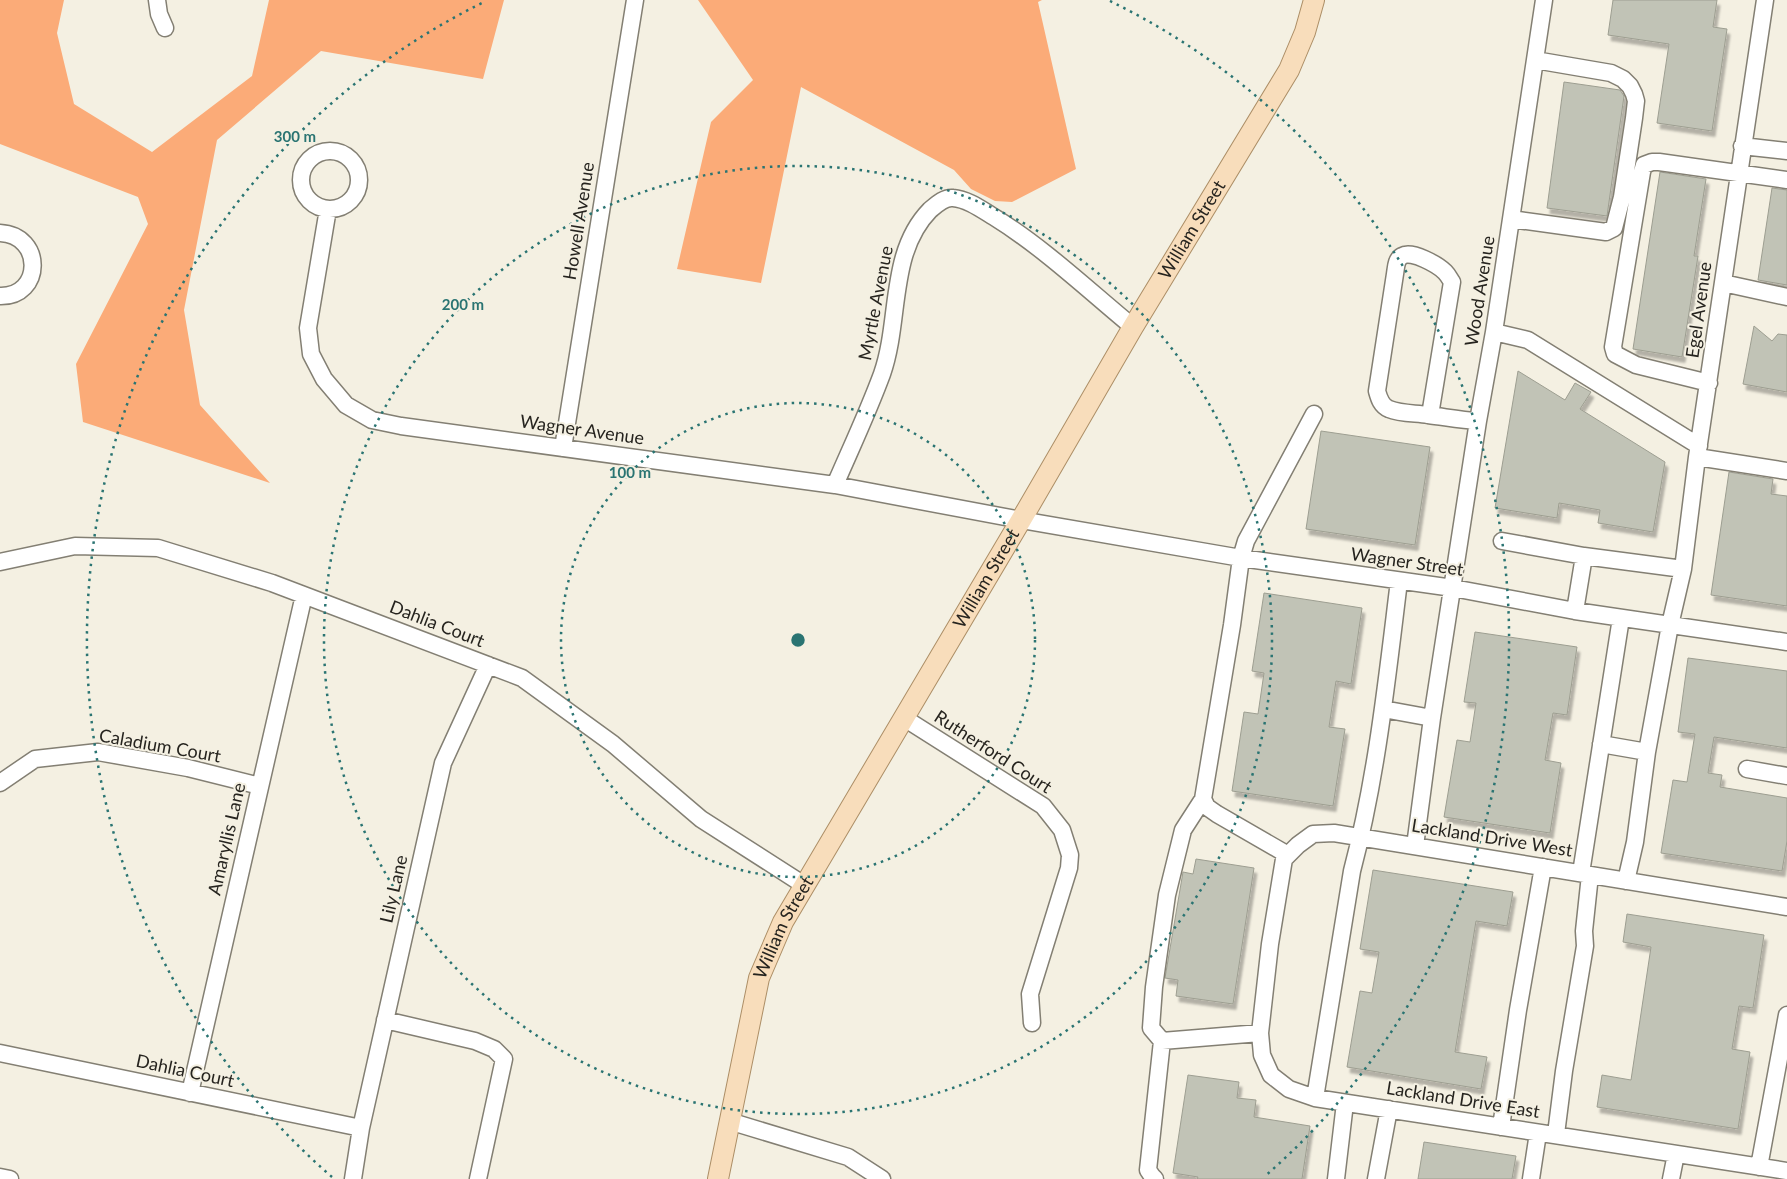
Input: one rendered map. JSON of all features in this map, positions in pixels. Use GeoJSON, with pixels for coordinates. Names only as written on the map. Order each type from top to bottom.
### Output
{"type":"FeatureCollection","features":[{"type":"Feature","properties":{"kind":"main road","name":"William Street"},"geometry":{"type":"LineString","coordinates":[[718,1179],[759,978],[783,922],[1133,327],[1289,70],[1305,32],[1314,0]]}},
{"type":"Feature","properties":{"kind":"street"},"geometry":{"type":"LineString","coordinates":[[157,0],[159,14],[166,28]]}},
{"type":"Feature","properties":{"kind":"street","name":"Howell Avenue"},"geometry":{"type":"LineString","coordinates":[[564,448],[635,0]]}},
{"type":"Feature","properties":{"kind":"street","name":"Wood Avenue"},"geometry":{"type":"LineString","coordinates":[[1414,846],[1432,718],[1454,588],[1478,421],[1494,332],[1544,0]]}},
{"type":"Feature","properties":{"kind":"street","name":"Egel Avenue"},"geometry":{"type":"LineString","coordinates":[[1626,880],[1635,842],[1670,625],[1683,569],[1698,451],[1765,0]]}},
{"type":"Feature","properties":{"kind":"street"},"geometry":{"type":"LineString","coordinates":[[1511,219],[1606,232],[1614,228],[1622,197],[1634,118],[1636,100],[1630,86],[1623,79],[1611,73],[1535,60]]}},
{"type":"Feature","properties":{"kind":"street"},"geometry":{"type":"LineString","coordinates":[[1742,146],[1787,151]]}},
{"type":"Feature","properties":{"kind":"street"},"geometry":{"type":"LineString","coordinates":[[1709,383],[1636,365],[1615,354],[1613,348],[1644,166],[1652,162],[1659,162],[1787,180]]}},
{"type":"Feature","properties":{"kind":"street","name":"Myrtle Avenue"},"geometry":{"type":"LineString","coordinates":[[835,486],[882,374],[890,347],[905,249],[922,219],[938,204],[951,198],[978,207],[1010,227],[1040,249],[1133,327]]}},
{"type":"Feature","properties":{"kind":"street","name":"Wagner Avenue"},"geometry":{"type":"LineString","coordinates":[[328,209],[308,328],[311,354],[324,379],[346,405],[372,420],[401,426],[835,486],[1021,520]]}},
{"type":"Feature","properties":{"kind":"street"},"geometry":{"type":"LineString","coordinates":[[0,233],[12,235],[23,242],[30,253],[33,266],[30,278],[22,289],[10,295],[0,296]]}},
{"type":"Feature","properties":{"kind":"street"},"geometry":{"type":"LineString","coordinates":[[1430,410],[1446,327],[1452,282],[1446,273],[1421,257],[1407,255],[1402,256],[1398,261],[1377,390],[1383,405],[1390,410],[1405,412],[1430,410],[1440,418],[1478,421]]}},
{"type":"Feature","properties":{"kind":"street"},"geometry":{"type":"LineString","coordinates":[[1723,284],[1787,297]]}},
{"type":"Feature","properties":{"kind":"street"},"geometry":{"type":"LineString","coordinates":[[1494,332],[1528,340],[1698,451],[1787,471]]}},
{"type":"Feature","properties":{"kind":"street"},"geometry":{"type":"LineString","coordinates":[[1155,1179],[1148,1170],[1162,1041],[1151,1028],[1154,987],[1167,894],[1183,830],[1203,799],[1232,625],[1240,558],[1246,541],[1314,414]]}},
{"type":"Feature","properties":{"kind":"street","name":"Wagner Street"},"geometry":{"type":"LineString","coordinates":[[1021,520],[1240,558],[1454,588],[1575,611],[1787,642]]}},
{"type":"Feature","properties":{"kind":"street"},"geometry":{"type":"LineString","coordinates":[[1502,542],[1584,556],[1683,569]]}},
{"type":"Feature","properties":{"kind":"street","name":"Dahlia Court"},"geometry":{"type":"LineString","coordinates":[[0,562],[75,546],[158,548],[272,583],[522,678],[613,744],[701,819],[804,884]]}},
{"type":"Feature","properties":{"kind":"street"},"geometry":{"type":"LineString","coordinates":[[1575,611],[1584,556]]}},
{"type":"Feature","properties":{"kind":"street"},"geometry":{"type":"LineString","coordinates":[[1315,1098],[1352,871],[1361,837],[1383,709],[1399,581]]}},
{"type":"Feature","properties":{"kind":"street","name":"Amaryllis Lane"},"geometry":{"type":"LineString","coordinates":[[190,1092],[304,595]]}},
{"type":"Feature","properties":{"kind":"street"},"geometry":{"type":"LineString","coordinates":[[1556,1134],[1564,1071],[1585,946],[1585,874],[1601,744],[1621,618]]}},
{"type":"Feature","properties":{"kind":"street","name":"Lily Lane"},"geometry":{"type":"LineString","coordinates":[[353,1179],[361,1128],[443,763],[488,665]]}},
{"type":"Feature","properties":{"kind":"street"},"geometry":{"type":"LineString","coordinates":[[1383,709],[1432,718]]}},
{"type":"Feature","properties":{"kind":"street","name":"Rutherford Court"},"geometry":{"type":"LineString","coordinates":[[904,718],[1043,806],[1062,830],[1070,855],[1069,868],[1030,994],[1032,1024]]}},
{"type":"Feature","properties":{"kind":"street"},"geometry":{"type":"LineString","coordinates":[[1601,744],[1648,752]]}},
{"type":"Feature","properties":{"kind":"street","name":"Caladium Court"},"geometry":{"type":"LineString","coordinates":[[0,783],[35,760],[98,752],[188,768],[260,786]]}},
{"type":"Feature","properties":{"kind":"street"},"geometry":{"type":"LineString","coordinates":[[1747,769],[1787,776]]}},
{"type":"Feature","properties":{"kind":"street"},"geometry":{"type":"LineString","coordinates":[[1203,799],[1207,807],[1217,814],[1288,855]]}},
{"type":"Feature","properties":{"kind":"street","name":"Lackland Drive West"},"geometry":{"type":"LineString","coordinates":[[1288,855],[1313,834],[1334,833],[1787,907]]}},
{"type":"Feature","properties":{"kind":"street","name":"Lackland Drive East"},"geometry":{"type":"LineString","coordinates":[[1288,855],[1284,859],[1270,944],[1260,1033],[1262,1056],[1272,1075],[1289,1089],[1315,1098],[1556,1134],[1787,1172]]}},
{"type":"Feature","properties":{"kind":"street"},"geometry":{"type":"LineString","coordinates":[[1501,1127],[1518,1010],[1543,867]]}},
{"type":"Feature","properties":{"kind":"street"},"geometry":{"type":"LineString","coordinates":[[1759,1167],[1787,1015]]}},
{"type":"Feature","properties":{"kind":"street"},"geometry":{"type":"LineString","coordinates":[[386,1020],[475,1041],[494,1049],[504,1059],[478,1179]]}},
{"type":"Feature","properties":{"kind":"street"},"geometry":{"type":"LineString","coordinates":[[1162,1041],[1260,1033]]}},
{"type":"Feature","properties":{"kind":"street","name":"Dahlia Court"},"geometry":{"type":"LineString","coordinates":[[0,1053],[361,1128]]}},
{"type":"Feature","properties":{"kind":"street"},"geometry":{"type":"LineString","coordinates":[[1336,1179],[1345,1102]]}},
{"type":"Feature","properties":{"kind":"street"},"geometry":{"type":"LineString","coordinates":[[1376,1179],[1389,1110]]}},
{"type":"Feature","properties":{"kind":"street"},"geometry":{"type":"LineString","coordinates":[[729,1121],[848,1157],[882,1179]]}},
{"type":"Feature","properties":{"kind":"street"},"geometry":{"type":"LineString","coordinates":[[1531,1179],[1538,1132]]}},
{"type":"Feature","properties":{"kind":"street"},"geometry":{"type":"LineString","coordinates":[[1672,1179],[1676,1154]]}},
{"type":"Feature","properties":{"kind":"street"},"geometry":{"type":"LineString","coordinates":[[0,1177],[10,1179]]}},
{"type":"Feature","properties":{"kind":"shaded area"},"geometry":{"type":"Polygon","coordinates":[[[0,0],[64,0],[57,33],[74,104],[152,152],[252,76],[269,0],[504,0],[483,79],[321,51],[217,140],[184,310],[200,405],[270,483],[83,422],[76,364],[148,224],[138,197],[0,144],[0,0]]]}},
{"type":"Feature","properties":{"kind":"shaded area"},"geometry":{"type":"Polygon","coordinates":[[[698,0],[1042,0],[1038,2],[1076,169],[1012,202],[995,201],[971,189],[954,170],[801,87],[761,283],[677,269],[711,122],[753,80],[698,0]]]}},
{"type":"Feature","properties":{"kind":"building"},"geometry":{"type":"Polygon","coordinates":[[[1613,0],[1717,0],[1713,27],[1727,29],[1712,131],[1657,123],[1669,44],[1608,35],[1613,0]]]}},
{"type":"Feature","properties":{"kind":"building"},"geometry":{"type":"Polygon","coordinates":[[[1564,82],[1620,90],[1624,96],[1607,216],[1547,208],[1564,82]]]}},
{"type":"Feature","properties":{"kind":"building"},"geometry":{"type":"Polygon","coordinates":[[[1660,172],[1706,179],[1694,256],[1698,256],[1682,357],[1633,349],[1660,172]]]}},
{"type":"Feature","properties":{"kind":"building"},"geometry":{"type":"Polygon","coordinates":[[[1772,188],[1787,190],[1787,285],[1758,280],[1772,188]]]}},
{"type":"Feature","properties":{"kind":"building"},"geometry":{"type":"Polygon","coordinates":[[[1754,326],[1772,341],[1778,334],[1787,335],[1787,392],[1743,384],[1754,326]]]}},
{"type":"Feature","properties":{"kind":"building"},"geometry":{"type":"Polygon","coordinates":[[[1518,371],[1565,400],[1575,383],[1591,392],[1580,409],[1665,462],[1653,532],[1598,523],[1600,510],[1559,503],[1557,518],[1495,508],[1518,371]]]}},
{"type":"Feature","properties":{"kind":"building"},"geometry":{"type":"Polygon","coordinates":[[[1321,431],[1430,447],[1415,545],[1306,529],[1321,431]]]}},
{"type":"Feature","properties":{"kind":"building"},"geometry":{"type":"Polygon","coordinates":[[[1729,472],[1773,479],[1771,494],[1787,496],[1787,606],[1711,595],[1729,472]]]}},
{"type":"Feature","properties":{"kind":"building"},"geometry":{"type":"Polygon","coordinates":[[[1264,593],[1362,608],[1351,684],[1336,681],[1329,727],[1345,729],[1333,806],[1232,791],[1244,712],[1258,714],[1264,673],[1252,671],[1264,593]]]}},
{"type":"Feature","properties":{"kind":"building"},"geometry":{"type":"Polygon","coordinates":[[[1475,632],[1577,647],[1567,715],[1553,713],[1545,760],[1561,763],[1550,833],[1444,817],[1457,740],[1470,742],[1476,703],[1464,702],[1475,632]]]}},
{"type":"Feature","properties":{"kind":"building"},"geometry":{"type":"Polygon","coordinates":[[[1688,658],[1787,671],[1787,748],[1714,737],[1708,773],[1722,775],[1720,787],[1787,798],[1787,841],[1782,871],[1661,853],[1673,780],[1687,782],[1695,734],[1678,732],[1688,658]]]}},
{"type":"Feature","properties":{"kind":"building"},"geometry":{"type":"Polygon","coordinates":[[[1196,859],[1254,868],[1233,1004],[1176,996],[1178,980],[1165,978],[1183,872],[1193,874],[1196,859]]]}},
{"type":"Feature","properties":{"kind":"building"},"geometry":{"type":"Polygon","coordinates":[[[1373,870],[1513,892],[1507,926],[1476,921],[1455,1052],[1487,1057],[1481,1089],[1347,1067],[1360,991],[1372,993],[1379,952],[1360,949],[1373,870]]]}},
{"type":"Feature","properties":{"kind":"building"},"geometry":{"type":"Polygon","coordinates":[[[1627,914],[1764,935],[1753,1008],[1739,1006],[1732,1049],[1750,1052],[1738,1129],[1597,1107],[1602,1075],[1631,1080],[1651,947],[1623,942],[1627,914]]]}},
{"type":"Feature","properties":{"kind":"building"},"geometry":{"type":"Polygon","coordinates":[[[1188,1075],[1239,1082],[1237,1098],[1256,1100],[1254,1117],[1310,1126],[1302,1179],[1197,1179],[1198,1177],[1173,1173],[1188,1075]]]}},
{"type":"Feature","properties":{"kind":"building"},"geometry":{"type":"Polygon","coordinates":[[[1424,1142],[1516,1156],[1512,1179],[1418,1179],[1424,1142]]]}}]}
